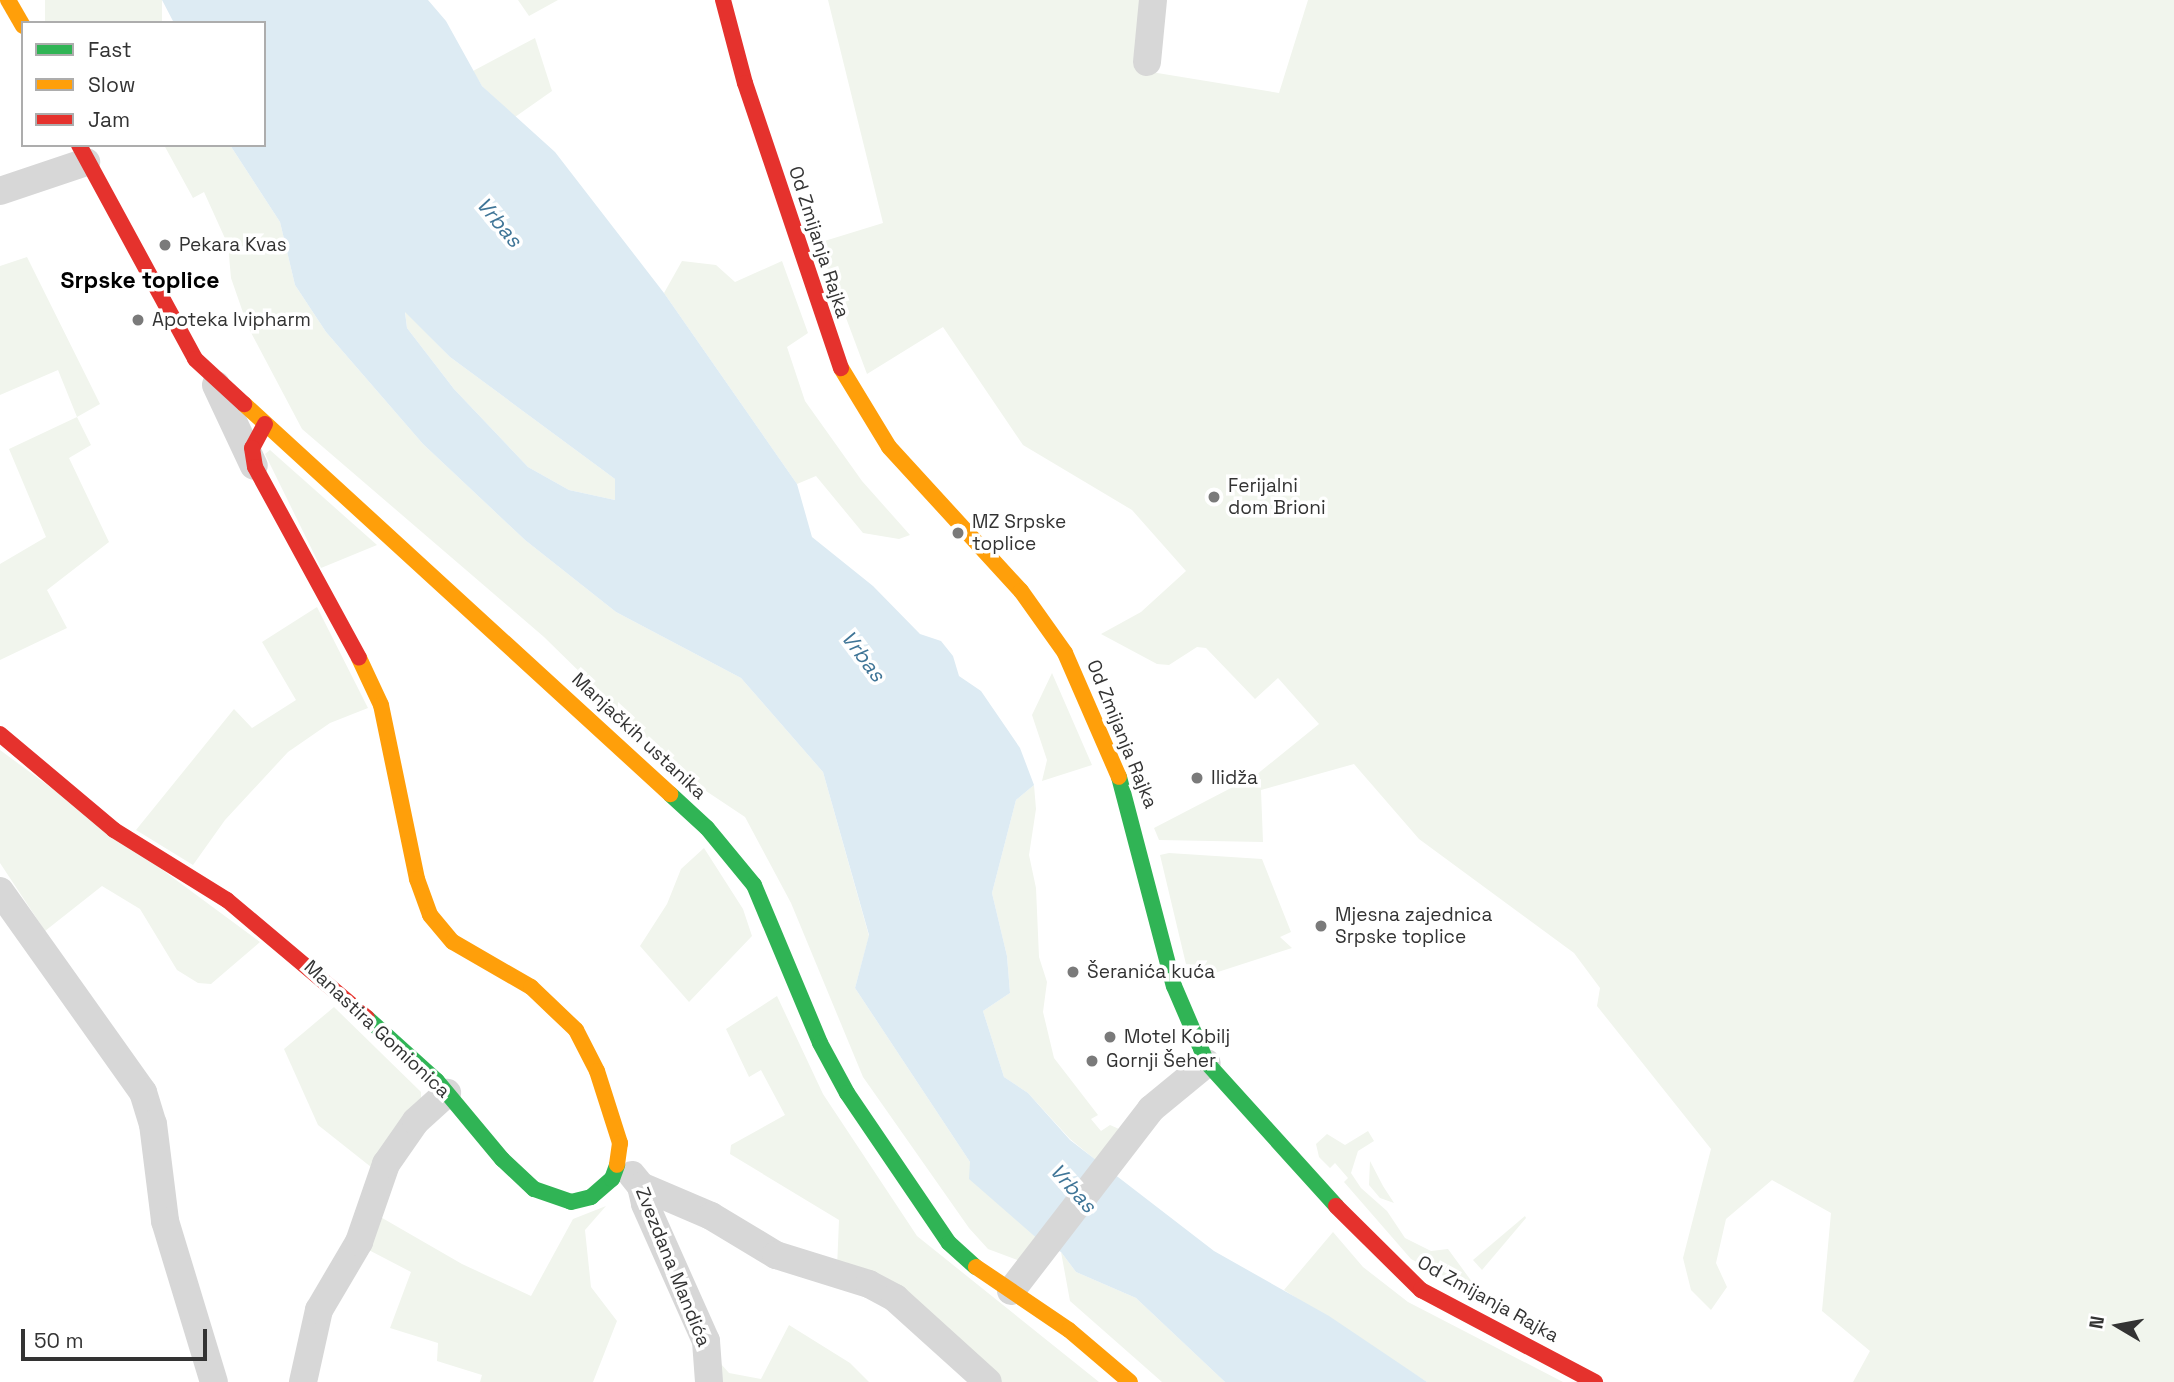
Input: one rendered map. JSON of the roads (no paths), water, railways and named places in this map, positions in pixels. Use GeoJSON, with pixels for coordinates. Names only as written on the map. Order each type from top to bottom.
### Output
{"type":"FeatureCollection","features":[{"type":"Feature","properties":{"kind":"street"},"geometry":{"type":"LineString","coordinates":[[8,0],[21,23]]}},
{"type":"Feature","properties":{"kind":"street","name":"Od Zmijanja Rajka"},"geometry":{"type":"LineString","coordinates":[[723,0],[745,83],[837,361],[889,447],[1029,600],[1065,653],[1125,791],[1174,986],[1207,1063],[1270,1137],[1398,1272],[1420,1290],[1595,1382]]}},
{"type":"Feature","properties":{"kind":"street"},"geometry":{"type":"LineString","coordinates":[[1147,62],[1153,0]]}},
{"type":"Feature","properties":{"kind":"street"},"geometry":{"type":"LineString","coordinates":[[0,191],[82,153]]}},
{"type":"Feature","properties":{"kind":"street","name":"Manjačkih ustanika"},"geometry":{"type":"LineString","coordinates":[[82,153],[189,349],[214,379],[518,652],[723,847],[763,902],[820,1043],[847,1093],[949,1242],[1011,1291],[1069,1330],[1130,1382]]}},
{"type":"Feature","properties":{"kind":"street"},"geometry":{"type":"LineString","coordinates":[[214,379],[286,531],[353,645],[381,705],[417,879],[430,915],[453,942],[531,987],[576,1030],[601,1083],[621,1157]]}},
{"type":"Feature","properties":{"kind":"street"},"geometry":{"type":"LineString","coordinates":[[255,467],[252,448],[265,424]]}},
{"type":"Feature","properties":{"kind":"street","name":"Manastira Gomionica"},"geometry":{"type":"LineString","coordinates":[[0,734],[114,830],[227,900],[294,953],[447,1093],[518,1177],[548,1197],[571,1202],[591,1197],[612,1179],[621,1157]]}},
{"type":"Feature","properties":{"kind":"street"},"geometry":{"type":"LineString","coordinates":[[0,891],[144,1092],[153,1124],[165,1221],[214,1382]]}},
{"type":"Feature","properties":{"kind":"street"},"geometry":{"type":"LineString","coordinates":[[1011,1291],[1044,1252],[1129,1136],[1176,1084],[1207,1063]]}},
{"type":"Feature","properties":{"kind":"street"},"geometry":{"type":"LineString","coordinates":[[303,1382],[319,1310],[359,1242],[386,1164],[416,1121],[447,1093]]}},
{"type":"Feature","properties":{"kind":"street","name":"Zvezdana Mandića"},"geometry":{"type":"LineString","coordinates":[[621,1157],[641,1186],[645,1204],[706,1341],[709,1382]]}},
{"type":"Feature","properties":{"kind":"street"},"geometry":{"type":"LineString","coordinates":[[641,1186],[711,1216],[776,1255],[869,1284],[895,1298],[988,1382]]}},
{"type":"Feature","properties":{"kind":"water","name":"Vrbas"},"geometry":{"type":"Polygon","coordinates":[[[162,0],[428,0],[446,21],[482,86],[555,152],[664,293],[797,484],[812,537],[873,586],[920,634],[941,641],[953,656],[959,676],[981,691],[1020,748],[1034,785],[1016,800],[992,893],[1007,956],[1010,993],[983,1011],[1004,1077],[1028,1093],[1070,1140],[1214,1251],[1329,1316],[1427,1382],[1225,1382],[1136,1298],[1076,1272],[1061,1252],[1040,1241],[969,1179],[970,1162],[855,988],[869,935],[823,772],[741,678],[616,612],[525,540],[423,444],[326,332],[295,285],[280,222],[231,147],[266,147],[266,21],[173,21],[162,0]],[[405,312],[407,328],[454,389],[528,467],[569,490],[615,500],[615,479],[450,357],[405,312]]]}},
{"type":"Feature","properties":{"kind":"place","name":"Pekara Kvas"},"geometry":{"type":"Point","coordinates":[165,245]}},
{"type":"Feature","properties":{"kind":"place","name":"Apoteka Ivipharm"},"geometry":{"type":"Point","coordinates":[138,320]}},
{"type":"Feature","properties":{"kind":"place","name":"Ferijalni dom Brioni"},"geometry":{"type":"Point","coordinates":[1214,497]}},
{"type":"Feature","properties":{"kind":"place","name":"MZ Srpske toplice"},"geometry":{"type":"Point","coordinates":[958,533]}},
{"type":"Feature","properties":{"kind":"place","name":"Ilidža"},"geometry":{"type":"Point","coordinates":[1197,778]}},
{"type":"Feature","properties":{"kind":"place","name":"Mjesna zajednica Srpske toplice"},"geometry":{"type":"Point","coordinates":[1321,926]}},
{"type":"Feature","properties":{"kind":"place","name":"Šeranića kuća"},"geometry":{"type":"Point","coordinates":[1073,972]}},
{"type":"Feature","properties":{"kind":"place","name":"Motel Kobilj"},"geometry":{"type":"Point","coordinates":[1110,1037]}},
{"type":"Feature","properties":{"kind":"place","name":"Gornji Šeher"},"geometry":{"type":"Point","coordinates":[1092,1061]}},
{"type":"Feature","properties":{"kind":"district","name":"Srpske toplice"},"geometry":{"type":"Point","coordinates":[140,280]}}]}
